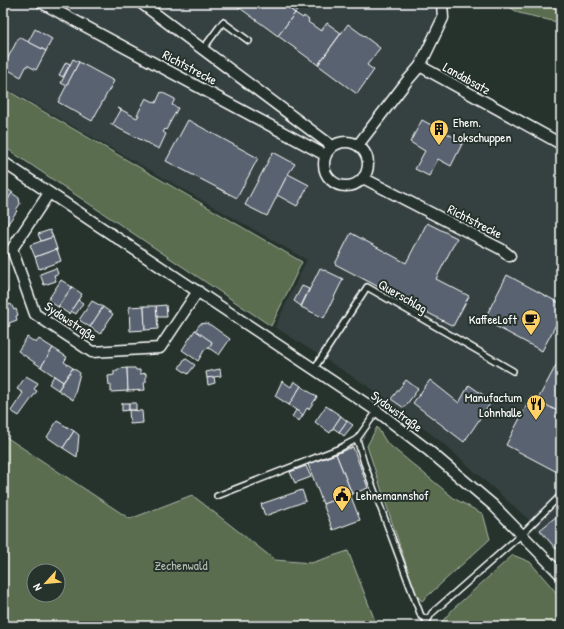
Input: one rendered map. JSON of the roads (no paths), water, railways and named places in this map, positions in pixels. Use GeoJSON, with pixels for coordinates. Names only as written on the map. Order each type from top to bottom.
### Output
{"type":"FeatureCollection","features":[{"type":"Feature","properties":{"kind":"street","name":"Richtstrecke"},"geometry":{"type":"LineString","coordinates":[[42,3],[325,155]]}},
{"type":"Feature","properties":{"kind":"street","name":"Richtstrecke"},"geometry":{"type":"LineString","coordinates":[[141,3],[332,146]]}},
{"type":"Feature","properties":{"kind":"street"},"geometry":{"type":"LineString","coordinates":[[358,145],[420,66],[443,18],[442,3]]}},
{"type":"Feature","properties":{"kind":"street","name":"Landabsatz"},"geometry":{"type":"LineString","coordinates":[[420,66],[561,144]]}},
{"type":"Feature","properties":{"kind":"street"},"geometry":{"type":"LineString","coordinates":[[352,142],[363,149],[368,161],[368,167],[363,178],[358,182],[346,186],[334,183],[328,178],[324,171],[323,163],[325,155],[332,146],[338,143],[352,142]]}},
{"type":"Feature","properties":{"kind":"street","name":"Sydowstraße"},"geometry":{"type":"LineString","coordinates":[[3,162],[377,411],[428,450],[488,500],[561,574]]}},
{"type":"Feature","properties":{"kind":"street","name":"Richtstrecke"},"geometry":{"type":"LineString","coordinates":[[363,178],[501,249],[510,256]]}},
{"type":"Feature","properties":{"kind":"street","name":"Sydowstraße"},"geometry":{"type":"LineString","coordinates":[[50,193],[12,249],[35,314],[92,352],[160,348],[198,291]]}},
{"type":"Feature","properties":{"kind":"lane"},"geometry":{"type":"LineString","coordinates":[[203,49],[223,22],[250,41]]}},
{"type":"Feature","properties":{"kind":"lane","name":"Querschlag"},"geometry":{"type":"LineString","coordinates":[[314,369],[367,287],[513,371]]}},
{"type":"Feature","properties":{"kind":"lane"},"geometry":{"type":"LineString","coordinates":[[217,496],[340,448],[357,439],[377,411]]}},
{"type":"Feature","properties":{"kind":"lane"},"geometry":{"type":"LineString","coordinates":[[357,439],[364,463],[421,616],[428,620]]}},
{"type":"Feature","properties":{"kind":"lane"},"geometry":{"type":"LineString","coordinates":[[424,626],[432,613],[522,534],[561,495]]}},
{"type":"Feature","properties":{"kind":"place","name":"Ehem. Lokschuppen"},"geometry":{"type":"Point","coordinates":[439,146]}},
{"type":"Feature","properties":{"kind":"place","name":"KaffeeLoft"},"geometry":{"type":"Point","coordinates":[531,336]}},
{"type":"Feature","properties":{"kind":"place","name":"Manufactum Lohnhalle"},"geometry":{"type":"Point","coordinates":[536,421]}},
{"type":"Feature","properties":{"kind":"place","name":"Lehnemannshof"},"geometry":{"type":"Point","coordinates":[342,512]}},
{"type":"Feature","properties":{"kind":"park label","name":"Zechenwald"},"geometry":{"type":"Point","coordinates":[181,565]}}]}
